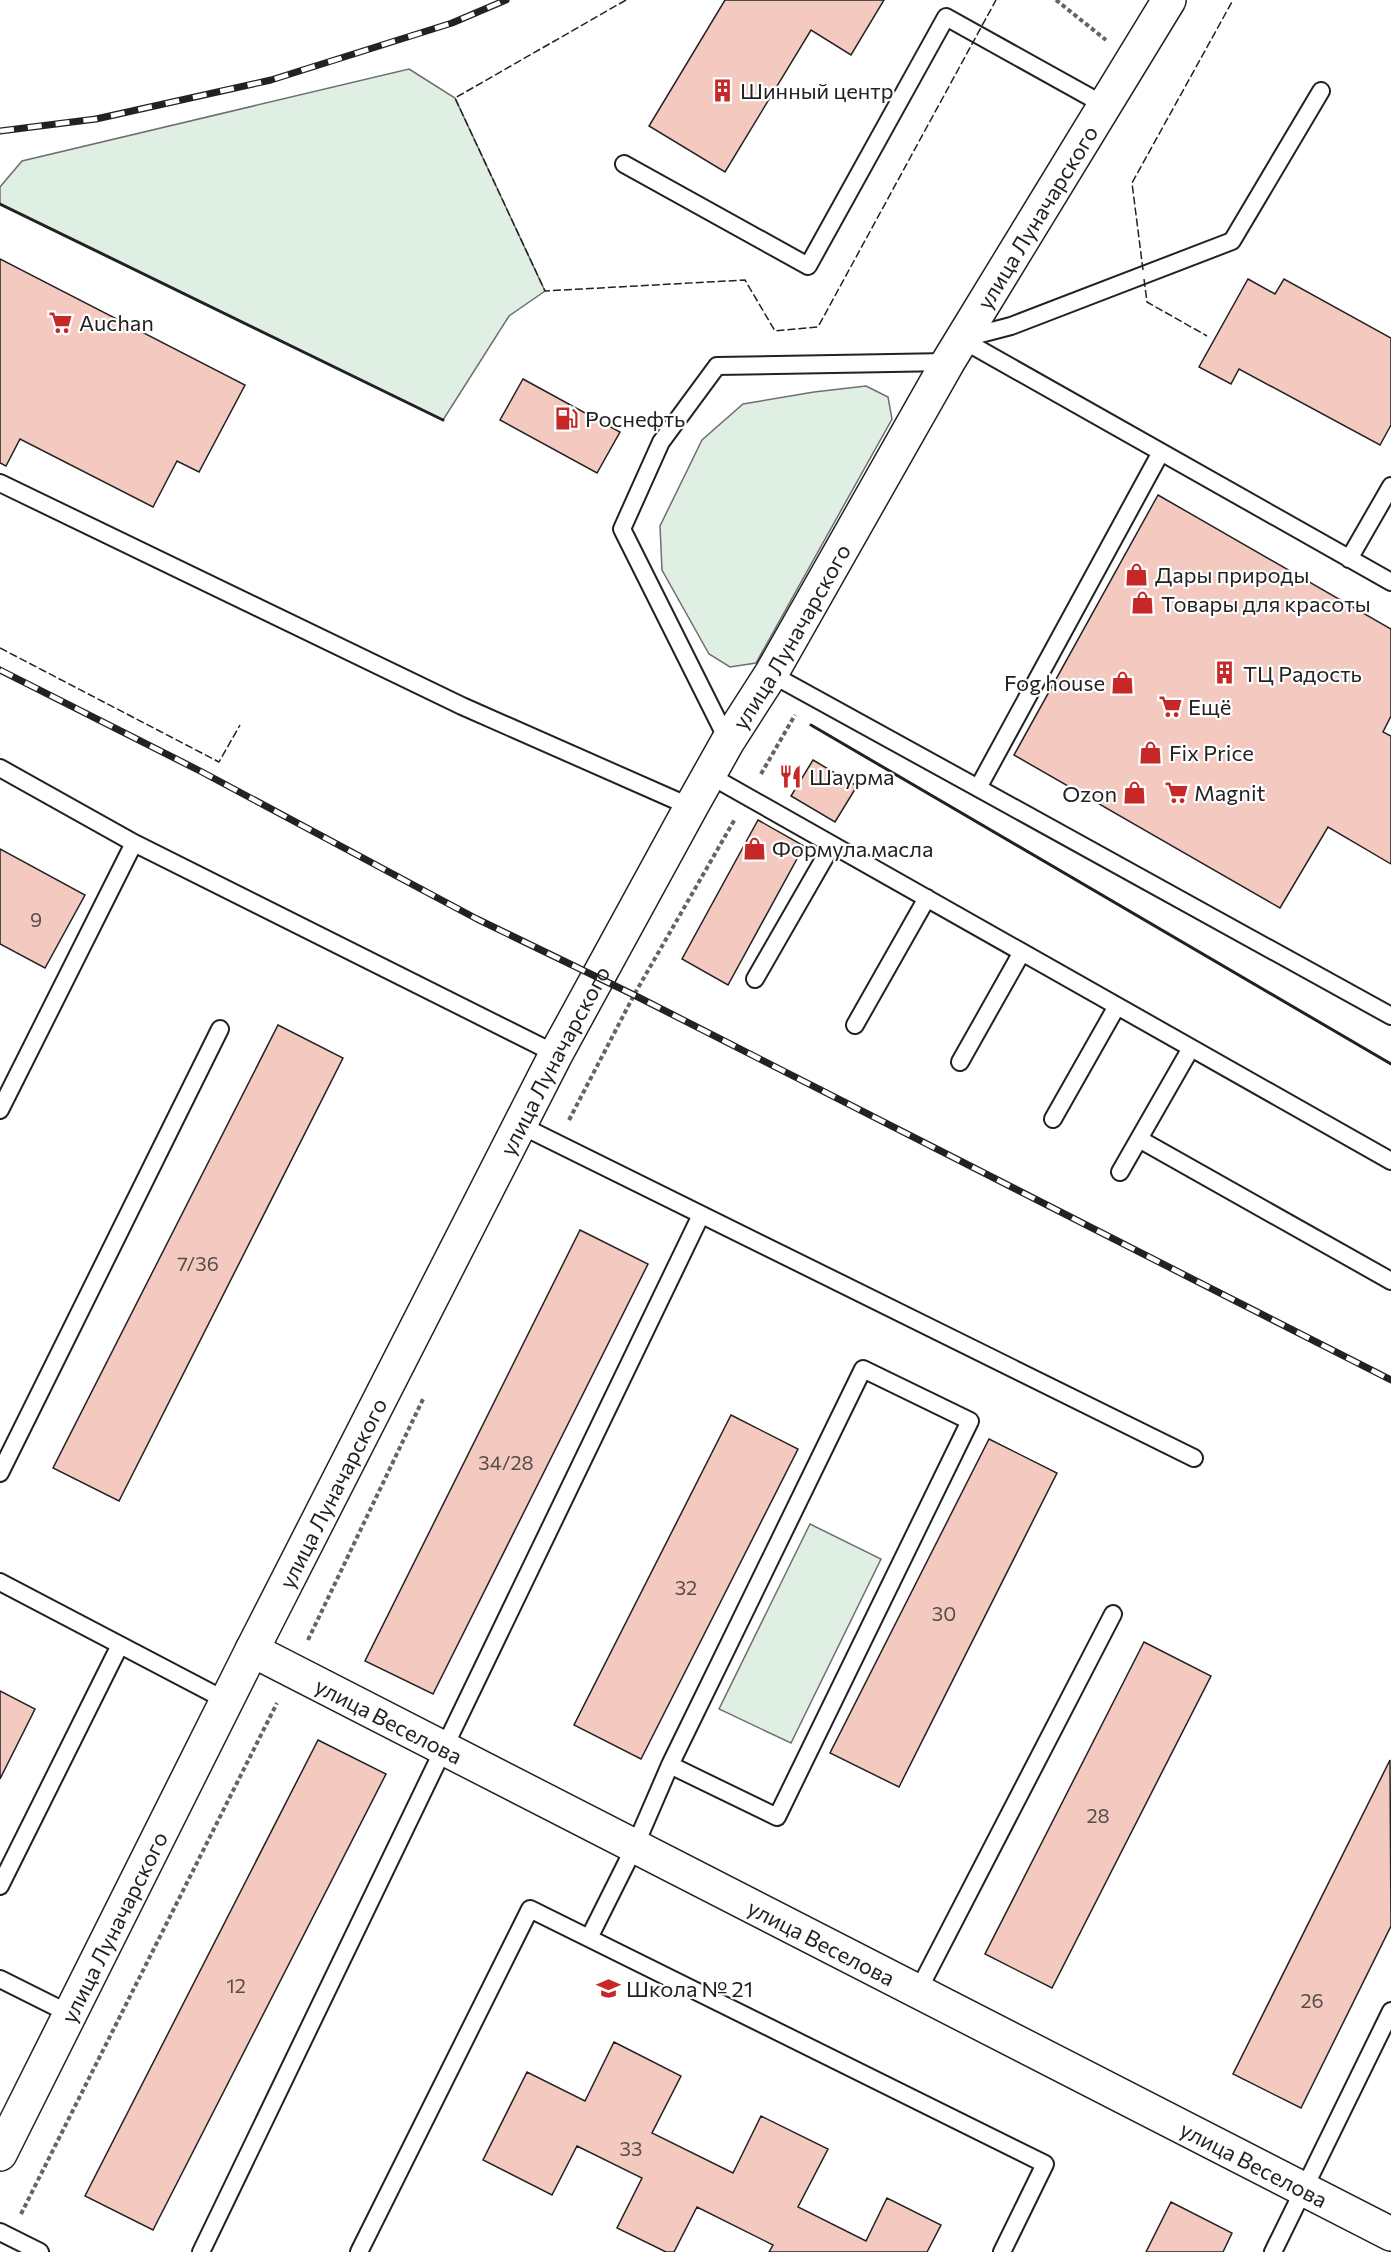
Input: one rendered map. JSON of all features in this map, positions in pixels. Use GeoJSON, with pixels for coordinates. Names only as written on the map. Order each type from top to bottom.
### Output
{"type":"FeatureCollection","features":[{"type":"Feature","properties":{"kind":"main road","name":"улица Луначарского"},"geometry":{"type":"LineString","coordinates":[[2,2145],[556,1054],[728,741],[771,674],[955,350],[1169,0]]}},
{"type":"Feature","properties":{"kind":"main road","name":"улица Веселова"},"geometry":{"type":"LineString","coordinates":[[252,1650],[1391,2234]]}},
{"type":"Feature","properties":{"kind":"lane"},"geometry":{"type":"LineString","coordinates":[[624,164],[808,266],[946,17],[1106,105]]}},
{"type":"Feature","properties":{"kind":"lane"},"geometry":{"type":"LineString","coordinates":[[728,741],[622,529],[662,442],[717,366],[955,350],[1011,326],[1232,242],[1321,91]]}},
{"type":"Feature","properties":{"kind":"lane"},"geometry":{"type":"LineString","coordinates":[[955,350],[1161,452],[1391,582]]}},
{"type":"Feature","properties":{"kind":"lane"},"geometry":{"type":"LineString","coordinates":[[978,788],[1161,452]]}},
{"type":"Feature","properties":{"kind":"lane"},"geometry":{"type":"LineString","coordinates":[[0,483],[462,706],[691,807]]}},
{"type":"Feature","properties":{"kind":"lane"},"geometry":{"type":"LineString","coordinates":[[1349,559],[1391,486]]}},
{"type":"Feature","properties":{"kind":"lane"},"geometry":{"type":"LineString","coordinates":[[771,674],[1391,1016]]}},
{"type":"Feature","properties":{"kind":"lane"},"geometry":{"type":"LineString","coordinates":[[0,768],[134,843],[556,1054]]}},
{"type":"Feature","properties":{"kind":"lane"},"geometry":{"type":"LineString","coordinates":[[709,775],[1391,1161]]}},
{"type":"Feature","properties":{"kind":"lane"},"geometry":{"type":"LineString","coordinates":[[0,1110],[134,843]]}},
{"type":"Feature","properties":{"kind":"lane"},"geometry":{"type":"LineString","coordinates":[[755,979],[832,845]]}},
{"type":"Feature","properties":{"kind":"lane"},"geometry":{"type":"LineString","coordinates":[[855,1024],[927,898]]}},
{"type":"Feature","properties":{"kind":"lane"},"geometry":{"type":"LineString","coordinates":[[960,1062],[1022,952]]}},
{"type":"Feature","properties":{"kind":"lane"},"geometry":{"type":"LineString","coordinates":[[1053,1119],[1117,1006]]}},
{"type":"Feature","properties":{"kind":"lane"},"geometry":{"type":"LineString","coordinates":[[0,1473],[220,1029]]}},
{"type":"Feature","properties":{"kind":"lane"},"geometry":{"type":"LineString","coordinates":[[1120,1173],[1191,1048]]}},
{"type":"Feature","properties":{"kind":"lane"},"geometry":{"type":"LineString","coordinates":[[520,1125],[1194,1458]]}},
{"type":"Feature","properties":{"kind":"lane"},"geometry":{"type":"LineString","coordinates":[[1139,1139],[1391,1281]]}},
{"type":"Feature","properties":{"kind":"lane"},"geometry":{"type":"LineString","coordinates":[[201,2252],[701,1215]]}},
{"type":"Feature","properties":{"kind":"lane"},"geometry":{"type":"LineString","coordinates":[[589,1938],[670,1765],[863,1369],[970,1421],[777,1817],[670,1765]]}},
{"type":"Feature","properties":{"kind":"lane"},"geometry":{"type":"LineString","coordinates":[[0,1582],[226,1701]]}},
{"type":"Feature","properties":{"kind":"lane"},"geometry":{"type":"LineString","coordinates":[[918,1992],[1113,1614]]}},
{"type":"Feature","properties":{"kind":"lane"},"geometry":{"type":"LineString","coordinates":[[0,1886],[120,1645]]}},
{"type":"Feature","properties":{"kind":"lane"},"geometry":{"type":"LineString","coordinates":[[359,2252],[530,1909],[1046,2164],[1002,2252]]}},
{"type":"Feature","properties":{"kind":"lane"},"geometry":{"type":"LineString","coordinates":[[0,1979],[70,2014]]}},
{"type":"Feature","properties":{"kind":"lane"},"geometry":{"type":"LineString","coordinates":[[1273,2252],[1391,2011]]}},
{"type":"Feature","properties":{"kind":"lane"},"geometry":{"type":"LineString","coordinates":[[5,2234],[40,2252]]}},
{"type":"Feature","properties":{"kind":"path"},"geometry":{"type":"LineString","coordinates":[[1056,0],[1132,61]]}},
{"type":"Feature","properties":{"kind":"path"},"geometry":{"type":"LineString","coordinates":[[556,1143],[634,995],[807,694]]}},
{"type":"Feature","properties":{"kind":"path"},"geometry":{"type":"LineString","coordinates":[[5,2234],[293,1671],[425,1394]]}},
{"type":"Feature","properties":{"kind":"green space"},"geometry":{"type":"Polygon","coordinates":[[[409,69],[455,98],[545,291],[509,316],[443,420],[0,204],[0,187],[22,161],[409,69]]]}},
{"type":"Feature","properties":{"kind":"green space"},"geometry":{"type":"Polygon","coordinates":[[[866,386],[888,397],[892,419],[756,663],[730,667],[709,654],[662,570],[660,526],[702,440],[743,404],[866,386]]]}},
{"type":"Feature","properties":{"kind":"green space"},"geometry":{"type":"Polygon","coordinates":[[[810,1524],[881,1559],[791,1743],[719,1709],[810,1524]]]}},
{"type":"Feature","properties":{"kind":"building","name":"Шинный центр"},"geometry":{"type":"Polygon","coordinates":[[[725,0],[884,0],[851,55],[811,30],[725,172],[649,126],[725,0]]]}},
{"type":"Feature","properties":{"kind":"building","name":"Auchan"},"geometry":{"type":"Polygon","coordinates":[[[0,259],[245,385],[199,472],[177,461],[153,507],[20,439],[6,466],[0,463],[0,259]]]}},
{"type":"Feature","properties":{"kind":"building"},"geometry":{"type":"Polygon","coordinates":[[[1248,279],[1275,294],[1284,279],[1391,338],[1391,425],[1380,445],[1239,369],[1231,384],[1199,367],[1248,279]]]}},
{"type":"Feature","properties":{"kind":"building"},"geometry":{"type":"Polygon","coordinates":[[[523,379],[620,432],[597,473],[500,420],[523,379]]]}},
{"type":"Feature","properties":{"kind":"building","name":"ТЦ Радость"},"geometry":{"type":"Polygon","coordinates":[[[1158,495],[1391,629],[1391,716],[1383,732],[1391,736],[1391,864],[1328,827],[1280,908],[1014,755],[1158,495]]]}},
{"type":"Feature","properties":{"kind":"building"},"geometry":{"type":"Polygon","coordinates":[[[813,760],[857,786],[835,822],[791,796],[813,760]]]}},
{"type":"Feature","properties":{"kind":"building"},"geometry":{"type":"Polygon","coordinates":[[[758,820],[804,846],[728,985],[682,959],[758,820]]]}},
{"type":"Feature","properties":{"kind":"building"},"geometry":{"type":"Polygon","coordinates":[[[0,849],[85,895],[45,968],[0,944],[0,849]]]}},
{"type":"Feature","properties":{"kind":"building"},"geometry":{"type":"Polygon","coordinates":[[[278,1025],[343,1058],[119,1501],[53,1468],[278,1025]]]}},
{"type":"Feature","properties":{"kind":"building"},"geometry":{"type":"Polygon","coordinates":[[[580,1230],[648,1264],[433,1694],[365,1661],[580,1230]]]}},
{"type":"Feature","properties":{"kind":"building"},"geometry":{"type":"Polygon","coordinates":[[[731,1415],[798,1449],[641,1759],[574,1725],[731,1415]]]}},
{"type":"Feature","properties":{"kind":"building"},"geometry":{"type":"Polygon","coordinates":[[[989,1439],[1057,1473],[899,1787],[830,1753],[989,1439]]]}},
{"type":"Feature","properties":{"kind":"building"},"geometry":{"type":"Polygon","coordinates":[[[1144,1642],[1211,1676],[1052,1988],[985,1954],[1144,1642]]]}},
{"type":"Feature","properties":{"kind":"building"},"geometry":{"type":"Polygon","coordinates":[[[0,1691],[35,1709],[0,1779],[0,1691]]]}},
{"type":"Feature","properties":{"kind":"building"},"geometry":{"type":"Polygon","coordinates":[[[318,1740],[386,1774],[153,2230],[85,2196],[318,1740]]]}},
{"type":"Feature","properties":{"kind":"building"},"geometry":{"type":"Polygon","coordinates":[[[1390,1760],[1391,1926],[1301,2108],[1233,2074],[1390,1760]]]}},
{"type":"Feature","properties":{"kind":"building"},"geometry":{"type":"Polygon","coordinates":[[[614,2042],[681,2076],[652,2133],[733,2173],[761,2116],[828,2149],[798,2207],[866,2241],[887,2198],[941,2225],[927,2252],[769,2252],[773,2245],[697,2207],[674,2252],[666,2252],[617,2228],[642,2178],[577,2146],[552,2195],[483,2160],[527,2072],[585,2101],[614,2042]]]}},
{"type":"Feature","properties":{"kind":"building"},"geometry":{"type":"Polygon","coordinates":[[[1171,2202],[1232,2233],[1223,2252],[1146,2252],[1171,2202]]]}},
{"type":"Feature","properties":{"kind":"railway"},"geometry":{"type":"LineString","coordinates":[[0,131],[96,119],[271,80],[452,23],[506,0]]}},
{"type":"Feature","properties":{"kind":"railway"},"geometry":{"type":"LineString","coordinates":[[0,670],[202,772],[477,919],[634,995],[1391,1380]]}},
{"type":"Feature","properties":{"kind":"fence"},"geometry":{"type":"LineString","coordinates":[[626,0],[455,98],[545,291],[745,280],[775,331],[818,327],[996,0]]}},
{"type":"Feature","properties":{"kind":"fence"},"geometry":{"type":"LineString","coordinates":[[1143,270],[1132,183],[1233,0]]}},
{"type":"Feature","properties":{"kind":"fence"},"geometry":{"type":"LineString","coordinates":[[1144,279],[1147,302],[1207,336]]}},
{"type":"Feature","properties":{"kind":"fence"},"geometry":{"type":"LineString","coordinates":[[0,648],[219,762],[240,725]]}},
{"type":"Feature","properties":{"kind":"wall"},"geometry":{"type":"LineString","coordinates":[[0,204],[443,420]]}},
{"type":"Feature","properties":{"kind":"wall"},"geometry":{"type":"LineString","coordinates":[[811,725],[1391,1064]]}},
{"type":"Feature","properties":{"kind":"place","name":"Шинный центр"},"geometry":{"type":"Point","coordinates":[722,90]}},
{"type":"Feature","properties":{"kind":"place","name":"Auchan"},"geometry":{"type":"Point","coordinates":[61,322]}},
{"type":"Feature","properties":{"kind":"place","name":"Роснефть"},"geometry":{"type":"Point","coordinates":[567,418]}},
{"type":"Feature","properties":{"kind":"place","name":"Дары природы"},"geometry":{"type":"Point","coordinates":[1137,574]}},
{"type":"Feature","properties":{"kind":"place","name":"Товары для красоты"},"geometry":{"type":"Point","coordinates":[1143,603]}},
{"type":"Feature","properties":{"kind":"place","name":"ТЦ Радость"},"geometry":{"type":"Point","coordinates":[1225,673]}},
{"type":"Feature","properties":{"kind":"place","name":"Fog house"},"geometry":{"type":"Point","coordinates":[1123,682]}},
{"type":"Feature","properties":{"kind":"place","name":"Ещё"},"geometry":{"type":"Point","coordinates":[1170,706]}},
{"type":"Feature","properties":{"kind":"place","name":"Fix Price"},"geometry":{"type":"Point","coordinates":[1151,752]}},
{"type":"Feature","properties":{"kind":"place","name":"Шаурма"},"geometry":{"type":"Point","coordinates":[791,776]}},
{"type":"Feature","properties":{"kind":"place","name":"Magnit"},"geometry":{"type":"Point","coordinates":[1176,792]}},
{"type":"Feature","properties":{"kind":"place","name":"Ozon"},"geometry":{"type":"Point","coordinates":[1135,793]}},
{"type":"Feature","properties":{"kind":"place","name":"Формула масла"},"geometry":{"type":"Point","coordinates":[754,848]}},
{"type":"Feature","properties":{"kind":"place","name":"Школа № 21"},"geometry":{"type":"Point","coordinates":[608,1988]}}]}
